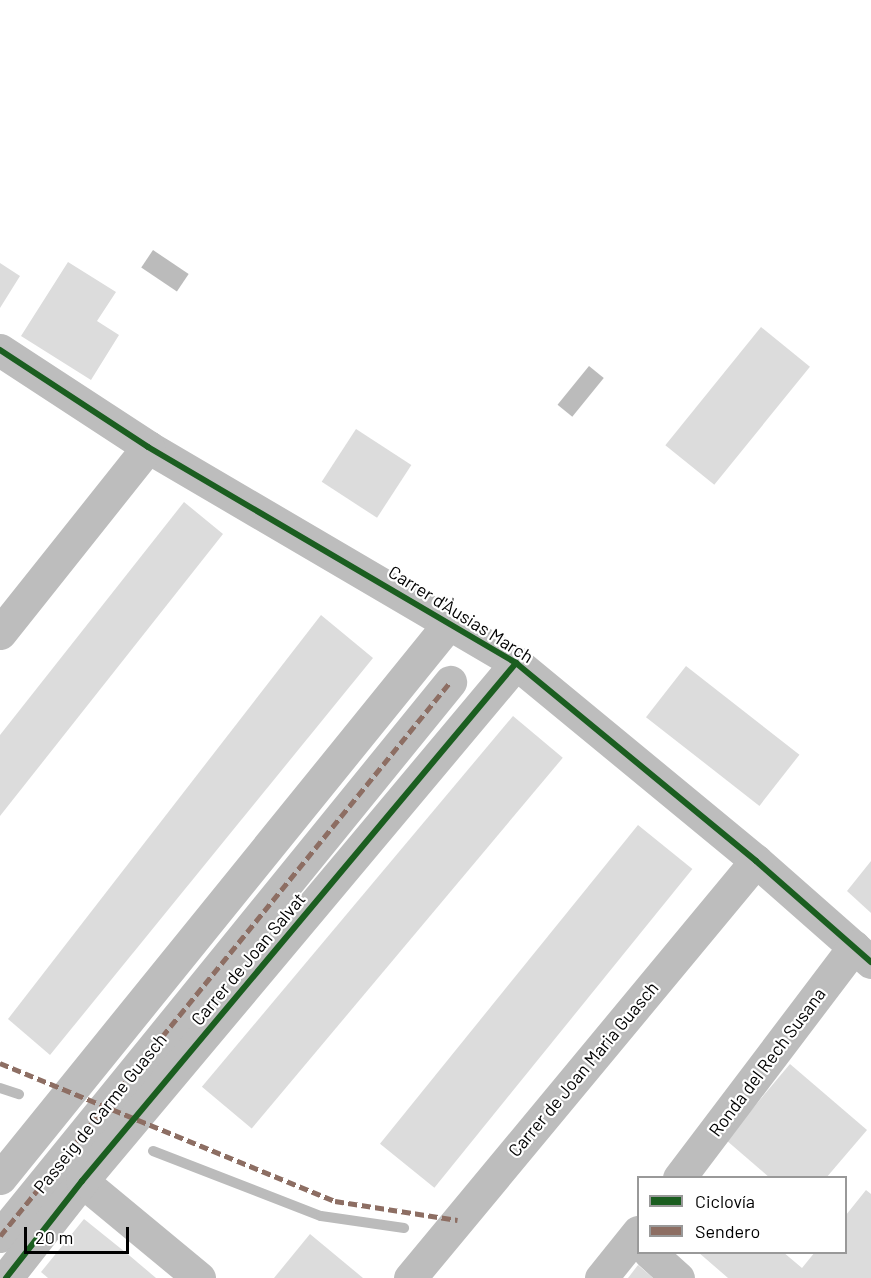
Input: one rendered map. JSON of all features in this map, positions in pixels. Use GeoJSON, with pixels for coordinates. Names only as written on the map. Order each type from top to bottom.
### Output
{"type":"FeatureCollection","features":[{"type":"Feature","properties":{"kind":"street","name":"Carrer d'Àusias March"},"geometry":{"type":"LineString","coordinates":[[0,350],[148,447],[450,622],[516,663],[756,861],[863,954]]}},
{"type":"Feature","properties":{"kind":"street"},"geometry":{"type":"LineString","coordinates":[[0,633],[148,447]]}},
{"type":"Feature","properties":{"kind":"street"},"geometry":{"type":"LineString","coordinates":[[0,1178],[450,622]]}},
{"type":"Feature","properties":{"kind":"street","name":"Carrer de Joan Salvat"},"geometry":{"type":"LineString","coordinates":[[6,1278],[71,1172],[516,663]]}},
{"type":"Feature","properties":{"kind":"street","name":"Passeig de Carme Guasch"},"geometry":{"type":"LineString","coordinates":[[0,1236],[71,1172],[450,682]]}},
{"type":"Feature","properties":{"kind":"street","name":"Carrer de Joan Maria Guasch"},"geometry":{"type":"LineString","coordinates":[[410,1278],[756,861]]}},
{"type":"Feature","properties":{"kind":"street","name":"Ronda del Rech Susana"},"geometry":{"type":"LineString","coordinates":[[682,1176],[863,954]]}},
{"type":"Feature","properties":{"kind":"street"},"geometry":{"type":"LineString","coordinates":[[32,1138],[199,1278]]}},
{"type":"Feature","properties":{"kind":"street"},"geometry":{"type":"LineString","coordinates":[[601,1278],[637,1245]]}},
{"type":"Feature","properties":{"kind":"street"},"geometry":{"type":"LineString","coordinates":[[653,1254],[678,1278]]}},
{"type":"Feature","properties":{"kind":"shaded area"},"geometry":{"type":"Polygon","coordinates":[[[153,250],[189,274],[177,291],[141,267],[153,250]]]}},
{"type":"Feature","properties":{"kind":"shaded area"},"geometry":{"type":"Polygon","coordinates":[[[589,366],[604,378],[572,417],[558,405],[589,366]]]}},
{"type":"Feature","properties":{"kind":"building"},"geometry":{"type":"Polygon","coordinates":[[[68,262],[116,292],[97,321],[119,335],[91,380],[21,336],[68,262]]]}},
{"type":"Feature","properties":{"kind":"building"},"geometry":{"type":"Polygon","coordinates":[[[0,263],[20,276],[0,308],[0,263]]]}},
{"type":"Feature","properties":{"kind":"building"},"geometry":{"type":"Polygon","coordinates":[[[761,327],[810,367],[714,485],[665,445],[761,327]]]}},
{"type":"Feature","properties":{"kind":"building"},"geometry":{"type":"Polygon","coordinates":[[[356,429],[411,465],[377,518],[322,482],[356,429]]]}},
{"type":"Feature","properties":{"kind":"building"},"geometry":{"type":"Polygon","coordinates":[[[184,502],[223,534],[0,816],[0,735],[184,502]]]}},
{"type":"Feature","properties":{"kind":"building"},"geometry":{"type":"Polygon","coordinates":[[[321,615],[373,658],[50,1055],[8,1019],[321,615]]]}},
{"type":"Feature","properties":{"kind":"building"},"geometry":{"type":"Polygon","coordinates":[[[686,666],[799,755],[759,806],[646,717],[686,666]]]}},
{"type":"Feature","properties":{"kind":"building"},"geometry":{"type":"Polygon","coordinates":[[[513,716],[563,758],[252,1129],[202,1087],[513,716]]]}},
{"type":"Feature","properties":{"kind":"building"},"geometry":{"type":"Polygon","coordinates":[[[638,825],[692,869],[434,1188],[380,1144],[638,825]]]}},
{"type":"Feature","properties":{"kind":"building"},"geometry":{"type":"Polygon","coordinates":[[[871,861],[871,913],[847,891],[871,861]]]}},
{"type":"Feature","properties":{"kind":"building"},"geometry":{"type":"Polygon","coordinates":[[[790,1064],[867,1130],[828,1176],[768,1176],[726,1140],[790,1064]]]}},
{"type":"Feature","properties":{"kind":"building"},"geometry":{"type":"Polygon","coordinates":[[[866,1190],[871,1194],[871,1278],[728,1278],[700,1254],[785,1254],[802,1268],[813,1254],[847,1254],[847,1214],[866,1190]]]}},
{"type":"Feature","properties":{"kind":"building"},"geometry":{"type":"Polygon","coordinates":[[[84,1219],[156,1278],[48,1278],[41,1272],[84,1219]]]}},
{"type":"Feature","properties":{"kind":"building"},"geometry":{"type":"Polygon","coordinates":[[[310,1234],[363,1278],[274,1278],[310,1234]]]}},
{"type":"Feature","properties":{"kind":"building"},"geometry":{"type":"Polygon","coordinates":[[[638,1265],[653,1278],[628,1278],[638,1265]]]}},
{"type":"Feature","properties":{"kind":"waterway"},"geometry":{"type":"LineString","coordinates":[[0,1088],[19,1094]]}},
{"type":"Feature","properties":{"kind":"waterway"},"geometry":{"type":"LineString","coordinates":[[153,1151],[321,1216],[404,1228]]}},
{"type":"Feature","properties":{"kind":"marked path"},"geometry":{"type":"LineString","coordinates":[[0,1236],[450,682]]}},
{"type":"Feature","properties":{"kind":"marked path"},"geometry":{"type":"LineString","coordinates":[[0,1063],[335,1201],[458,1220]]}},
{"type":"Feature","properties":{"kind":"cycle path"},"geometry":{"type":"LineString","coordinates":[[0,350],[148,447],[516,663],[756,861],[871,962]]}},
{"type":"Feature","properties":{"kind":"cycle path"},"geometry":{"type":"LineString","coordinates":[[6,1278],[82,1181],[516,663]]}}]}
